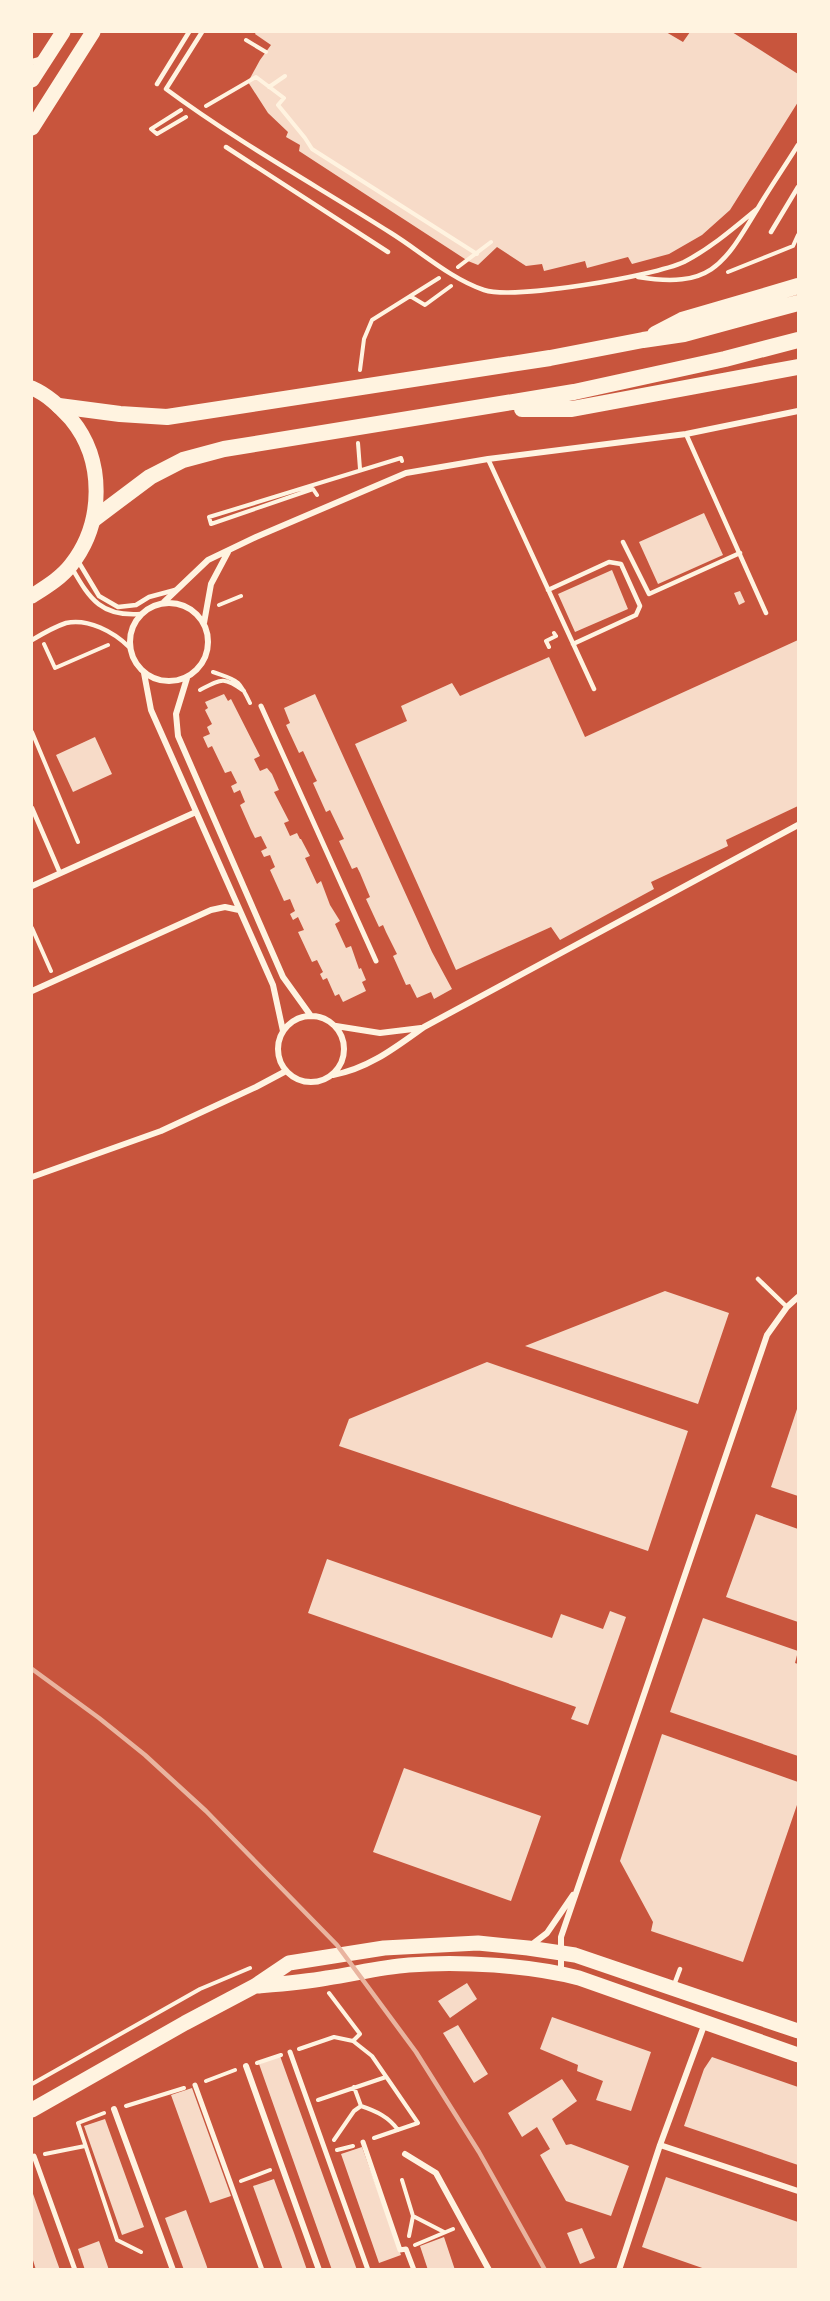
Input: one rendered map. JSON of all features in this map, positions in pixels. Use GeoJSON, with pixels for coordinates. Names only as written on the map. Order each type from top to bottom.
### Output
{"type":"FeatureCollection","features":[{"type":"Feature","properties":{"kind":"highway"},"geometry":{"type":"LineString","coordinates":[[643,340],[682,320],[798,286]]}},
{"type":"Feature","properties":{"kind":"highway"},"geometry":{"type":"LineString","coordinates":[[59,406],[167,417],[550,358],[684,334],[798,303]]}},
{"type":"Feature","properties":{"kind":"highway"},"geometry":{"type":"LineString","coordinates":[[94,519],[150,477],[183,460],[224,449],[574,392],[725,359],[798,340]]}},
{"type":"Feature","properties":{"kind":"highway"},"geometry":{"type":"LineString","coordinates":[[471,409],[572,409],[798,367]]}},
{"type":"Feature","properties":{"kind":"main road"},"geometry":{"type":"LineString","coordinates":[[32,80],[39,60],[63,32]]}},
{"type":"Feature","properties":{"kind":"main road"},"geometry":{"type":"LineString","coordinates":[[32,128],[93,32]]}},
{"type":"Feature","properties":{"kind":"main road"},"geometry":{"type":"LineString","coordinates":[[32,388],[59,406],[79,429],[92,457],[97,488],[94,519],[85,543],[73,562],[49,586],[32,596]]}},
{"type":"Feature","properties":{"kind":"main road"},"geometry":{"type":"LineString","coordinates":[[32,2110],[255,1986],[289,1963],[384,1948],[478,1943],[575,1955],[798,2031]]}},
{"type":"Feature","properties":{"kind":"main road"},"geometry":{"type":"LineString","coordinates":[[255,1986],[328,1986],[353,1972],[410,1965],[476,1965],[561,1974],[798,2055]]}},
{"type":"Feature","properties":{"kind":"street"},"geometry":{"type":"LineString","coordinates":[[164,602],[208,560],[406,473],[488,459],[686,434],[798,411]]}},
{"type":"Feature","properties":{"kind":"street"},"geometry":{"type":"LineString","coordinates":[[204,623],[194,611],[180,603],[164,602],[151,606],[141,614],[131,629],[129,647],[134,661],[144,673],[157,680],[172,682],[187,678],[198,669],[206,656],[208,639],[204,623],[211,584],[229,551]]}},
{"type":"Feature","properties":{"kind":"street"},"geometry":{"type":"LineString","coordinates":[[144,673],[151,710],[273,985],[283,1031]]}},
{"type":"Feature","properties":{"kind":"street"},"geometry":{"type":"LineString","coordinates":[[187,678],[176,714],[178,736],[284,976],[311,1016]]}},
{"type":"Feature","properties":{"kind":"street"},"geometry":{"type":"LineString","coordinates":[[261,706],[376,961]]}},
{"type":"Feature","properties":{"kind":"street"},"geometry":{"type":"LineString","coordinates":[[32,886],[196,812]]}},
{"type":"Feature","properties":{"kind":"street"},"geometry":{"type":"LineString","coordinates":[[333,1075],[353,1072],[381,1057],[424,1027],[798,825]]}},
{"type":"Feature","properties":{"kind":"street"},"geometry":{"type":"LineString","coordinates":[[32,991],[211,910],[225,907],[239,910]]}},
{"type":"Feature","properties":{"kind":"street"},"geometry":{"type":"LineString","coordinates":[[336,1026],[344,1042],[344,1060],[333,1075],[322,1082],[309,1083],[296,1079],[286,1071],[279,1058],[278,1044],[283,1031],[296,1020],[311,1016],[325,1018],[336,1026],[380,1033],[424,1027]]}},
{"type":"Feature","properties":{"kind":"street"},"geometry":{"type":"LineString","coordinates":[[32,1177],[161,1131],[286,1071]]}},
{"type":"Feature","properties":{"kind":"street"},"geometry":{"type":"LineString","coordinates":[[561,1974],[561,1937],[767,1335],[787,1307],[798,1297]]}},
{"type":"Feature","properties":{"kind":"street"},"geometry":{"type":"LineString","coordinates":[[528,1948],[547,1933],[578,1890]]}},
{"type":"Feature","properties":{"kind":"street"},"geometry":{"type":"LineString","coordinates":[[619,2270],[660,2145],[705,2023]]}},
{"type":"Feature","properties":{"kind":"street"},"geometry":{"type":"LineString","coordinates":[[290,2052],[368,2270]]}},
{"type":"Feature","properties":{"kind":"street"},"geometry":{"type":"LineString","coordinates":[[246,2066],[319,2270]]}},
{"type":"Feature","properties":{"kind":"street"},"geometry":{"type":"LineString","coordinates":[[195,2085],[262,2270]]}},
{"type":"Feature","properties":{"kind":"street"},"geometry":{"type":"LineString","coordinates":[[114,2109],[173,2270]]}},
{"type":"Feature","properties":{"kind":"street"},"geometry":{"type":"LineString","coordinates":[[363,2142],[400,2250],[406,2249],[414,2270]]}},
{"type":"Feature","properties":{"kind":"street"},"geometry":{"type":"LineString","coordinates":[[660,2145],[798,2191]]}},
{"type":"Feature","properties":{"kind":"street"},"geometry":{"type":"LineString","coordinates":[[405,2154],[436,2173],[489,2270]]}},
{"type":"Feature","properties":{"kind":"street"},"geometry":{"type":"LineString","coordinates":[[34,2156],[75,2270]]}},
{"type":"Feature","properties":{"kind":"lane"},"geometry":{"type":"LineString","coordinates":[[157,84],[189,32]]}},
{"type":"Feature","properties":{"kind":"lane"},"geometry":{"type":"LineString","coordinates":[[202,32],[166,89],[452,274],[484,290],[518,293],[636,276],[681,263],[709,248],[758,209]]}},
{"type":"Feature","properties":{"kind":"lane"},"geometry":{"type":"LineString","coordinates":[[636,276],[659,280],[678,280],[713,269],[727,258],[798,145]]}},
{"type":"Feature","properties":{"kind":"lane"},"geometry":{"type":"LineString","coordinates":[[226,147],[388,252]]}},
{"type":"Feature","properties":{"kind":"lane"},"geometry":{"type":"LineString","coordinates":[[771,232],[798,187]]}},
{"type":"Feature","properties":{"kind":"lane"},"geometry":{"type":"LineString","coordinates":[[686,434],[766,613]]}},
{"type":"Feature","properties":{"kind":"lane"},"geometry":{"type":"LineString","coordinates":[[488,459],[594,689]]}},
{"type":"Feature","properties":{"kind":"lane"},"geometry":{"type":"LineString","coordinates":[[623,542],[649,594],[740,553]]}},
{"type":"Feature","properties":{"kind":"lane"},"geometry":{"type":"LineString","coordinates":[[73,562],[99,596],[118,607],[136,605],[149,597],[178,590]]}},
{"type":"Feature","properties":{"kind":"lane"},"geometry":{"type":"LineString","coordinates":[[73,562],[83,588],[95,602],[116,614],[141,614]]}},
{"type":"Feature","properties":{"kind":"lane"},"geometry":{"type":"LineString","coordinates":[[549,590],[609,562],[614,562],[621,564],[640,606],[636,615],[573,644]]}},
{"type":"Feature","properties":{"kind":"lane"},"geometry":{"type":"LineString","coordinates":[[32,640],[67,623],[76,623],[104,628],[120,637],[129,647]]}},
{"type":"Feature","properties":{"kind":"lane"},"geometry":{"type":"LineString","coordinates":[[32,808],[60,873]]}},
{"type":"Feature","properties":{"kind":"lane"},"geometry":{"type":"LineString","coordinates":[[758,1279],[787,1307]]}},
{"type":"Feature","properties":{"kind":"lane"},"geometry":{"type":"LineString","coordinates":[[673,1988],[680,1969]]}},
{"type":"Feature","properties":{"kind":"path"},"geometry":{"type":"LineString","coordinates":[[246,40],[266,52]]}},
{"type":"Feature","properties":{"kind":"path"},"geometry":{"type":"LineString","coordinates":[[269,87],[285,76]]}},
{"type":"Feature","properties":{"kind":"path"},"geometry":{"type":"LineString","coordinates":[[248,82],[256,77],[284,99],[279,105],[312,149],[477,254]]}},
{"type":"Feature","properties":{"kind":"path"},"geometry":{"type":"LineString","coordinates":[[157,134],[151,129],[189,105]]}},
{"type":"Feature","properties":{"kind":"path"},"geometry":{"type":"LineString","coordinates":[[728,272],[793,246],[798,235]]}},
{"type":"Feature","properties":{"kind":"path"},"geometry":{"type":"LineString","coordinates":[[468,261],[491,242]]}},
{"type":"Feature","properties":{"kind":"path"},"geometry":{"type":"LineString","coordinates":[[372,320],[412,294],[425,305],[454,284]]}},
{"type":"Feature","properties":{"kind":"path"},"geometry":{"type":"LineString","coordinates":[[316,495],[313,489],[212,524],[209,517],[360,469],[401,458],[402,461]]}},
{"type":"Feature","properties":{"kind":"path"},"geometry":{"type":"LineString","coordinates":[[224,604],[241,597]]}},
{"type":"Feature","properties":{"kind":"path"},"geometry":{"type":"LineString","coordinates":[[549,647],[546,640],[556,636],[553,630]]}},
{"type":"Feature","properties":{"kind":"path"},"geometry":{"type":"LineString","coordinates":[[44,644],[55,668],[109,645]]}},
{"type":"Feature","properties":{"kind":"path"},"geometry":{"type":"LineString","coordinates":[[200,690],[216,680],[224,679],[243,689],[233,678],[213,672]]}},
{"type":"Feature","properties":{"kind":"path"},"geometry":{"type":"LineString","coordinates":[[32,732],[78,842]]}},
{"type":"Feature","properties":{"kind":"path"},"geometry":{"type":"LineString","coordinates":[[32,928],[52,973]]}},
{"type":"Feature","properties":{"kind":"path"},"geometry":{"type":"LineString","coordinates":[[32,2084],[200,1989],[255,1966]]}},
{"type":"Feature","properties":{"kind":"path"},"geometry":{"type":"LineString","coordinates":[[328,1986],[360,2034],[353,2041]]}},
{"type":"Feature","properties":{"kind":"path"},"geometry":{"type":"LineString","coordinates":[[308,2103],[386,2076]]}},
{"type":"Feature","properties":{"kind":"path"},"geometry":{"type":"LineString","coordinates":[[354,2088],[361,2106]]}},
{"type":"Feature","properties":{"kind":"path"},"geometry":{"type":"LineString","coordinates":[[361,2106],[374,2110],[392,2121],[398,2130]]}},
{"type":"Feature","properties":{"kind":"path"},"geometry":{"type":"LineString","coordinates":[[327,2154],[341,2128],[354,2111],[361,2106]]}},
{"type":"Feature","properties":{"kind":"path"},"geometry":{"type":"LineString","coordinates":[[327,2154],[418,2123]]}},
{"type":"Feature","properties":{"kind":"path"},"geometry":{"type":"LineString","coordinates":[[34,2156],[85,2146]]}},
{"type":"Feature","properties":{"kind":"path"},"geometry":{"type":"LineString","coordinates":[[232,2184],[282,2165]]}},
{"type":"Feature","properties":{"kind":"path"},"geometry":{"type":"LineString","coordinates":[[402,2180],[413,2216],[406,2249]]}},
{"type":"Feature","properties":{"kind":"path"},"geometry":{"type":"LineString","coordinates":[[413,2216],[444,2233]]}},
{"type":"Feature","properties":{"kind":"path"},"geometry":{"type":"LineString","coordinates":[[406,2249],[453,2229]]}},
{"type":"Feature","properties":{"kind":"building"},"geometry":{"type":"Polygon","coordinates":[[[256,32],[666,32],[683,42],[690,32],[732,32],[798,74],[798,102],[730,210],[702,235],[669,254],[632,264],[628,257],[587,268],[585,261],[544,271],[542,264],[526,266],[497,247],[478,265],[468,261],[299,151],[300,145],[286,137],[288,132],[268,113],[248,82],[271,45],[255,34],[256,32]]]}},
{"type":"Feature","properties":{"kind":"building"},"geometry":{"type":"Polygon","coordinates":[[[704,513],[723,555],[658,584],[639,542],[704,513]]]}},
{"type":"Feature","properties":{"kind":"building"},"geometry":{"type":"Polygon","coordinates":[[[612,570],[628,609],[575,632],[558,594],[612,570]]]}},
{"type":"Feature","properties":{"kind":"building"},"geometry":{"type":"Polygon","coordinates":[[[740,591],[745,602],[739,605],[734,593],[740,591]]]}},
{"type":"Feature","properties":{"kind":"building"},"geometry":{"type":"Polygon","coordinates":[[[798,640],[798,806],[726,840],[728,846],[651,882],[654,889],[560,940],[551,927],[456,970],[355,744],[407,721],[401,706],[452,683],[460,696],[549,657],[585,737],[798,640]]]}},
{"type":"Feature","properties":{"kind":"building"},"geometry":{"type":"Polygon","coordinates":[[[224,694],[228,701],[231,699],[260,756],[254,759],[260,771],[267,768],[272,774],[279,790],[274,792],[289,821],[284,823],[290,836],[297,833],[310,856],[305,858],[317,884],[321,881],[330,905],[340,921],[335,924],[346,948],[351,946],[359,969],[361,968],[366,980],[362,982],[366,991],[343,1002],[339,994],[335,996],[327,978],[323,980],[320,974],[323,972],[317,960],[312,962],[298,932],[304,930],[298,917],[293,920],[290,914],[295,911],[290,899],[284,901],[270,870],[275,867],[270,855],[264,857],[261,851],[267,848],[261,836],[255,838],[251,830],[240,805],[245,802],[240,790],[234,793],[231,786],[237,783],[231,771],[225,773],[212,746],[208,748],[203,737],[210,734],[207,727],[212,724],[205,710],[208,708],[205,702],[224,694]]]}},
{"type":"Feature","properties":{"kind":"building"},"geometry":{"type":"Polygon","coordinates":[[[315,694],[432,952],[452,989],[434,999],[431,992],[417,998],[410,984],[406,985],[393,956],[397,954],[383,925],[379,927],[366,899],[370,897],[360,873],[357,867],[352,869],[339,841],[344,839],[330,810],[326,812],[313,783],[317,781],[303,751],[299,753],[286,725],[290,723],[284,708],[315,694]]]}},
{"type":"Feature","properties":{"kind":"building"},"geometry":{"type":"Polygon","coordinates":[[[95,737],[112,774],[73,792],[56,755],[95,737]]]}},
{"type":"Feature","properties":{"kind":"building"},"geometry":{"type":"Polygon","coordinates":[[[665,1291],[729,1313],[698,1404],[525,1346],[665,1291]]]}},
{"type":"Feature","properties":{"kind":"building"},"geometry":{"type":"Polygon","coordinates":[[[487,1362],[688,1431],[648,1551],[339,1446],[349,1419],[487,1362]]]}},
{"type":"Feature","properties":{"kind":"building"},"geometry":{"type":"Polygon","coordinates":[[[798,1406],[798,1496],[771,1487],[798,1406]]]}},
{"type":"Feature","properties":{"kind":"building"},"geometry":{"type":"Polygon","coordinates":[[[756,1514],[798,1529],[798,1622],[726,1597],[756,1514]]]}},
{"type":"Feature","properties":{"kind":"building"},"geometry":{"type":"Polygon","coordinates":[[[327,1559],[552,1638],[561,1614],[603,1629],[610,1611],[626,1617],[588,1725],[571,1719],[576,1707],[308,1613],[327,1559]]]}},
{"type":"Feature","properties":{"kind":"building"},"geometry":{"type":"Polygon","coordinates":[[[703,1618],[798,1651],[795,1663],[798,1664],[798,1756],[670,1712],[703,1618]]]}},
{"type":"Feature","properties":{"kind":"building"},"geometry":{"type":"Polygon","coordinates":[[[662,1734],[798,1782],[798,1802],[743,1962],[651,1931],[653,1922],[620,1861],[662,1734]]]}},
{"type":"Feature","properties":{"kind":"building"},"geometry":{"type":"Polygon","coordinates":[[[404,1768],[541,1816],[511,1901],[373,1852],[404,1768]]]}},
{"type":"Feature","properties":{"kind":"building"},"geometry":{"type":"Polygon","coordinates":[[[467,1983],[477,1999],[450,2018],[438,2001],[467,1983]]]}},
{"type":"Feature","properties":{"kind":"building"},"geometry":{"type":"Polygon","coordinates":[[[552,2017],[651,2052],[631,2111],[596,2100],[603,2081],[577,2071],[578,2065],[540,2049],[552,2017]]]}},
{"type":"Feature","properties":{"kind":"building"},"geometry":{"type":"Polygon","coordinates":[[[458,2025],[488,2074],[474,2083],[443,2033],[458,2025]]]}},
{"type":"Feature","properties":{"kind":"building"},"geometry":{"type":"Polygon","coordinates":[[[280,2056],[357,2270],[332,2270],[259,2064],[280,2056]]]}},
{"type":"Feature","properties":{"kind":"building"},"geometry":{"type":"Polygon","coordinates":[[[712,2057],[798,2087],[798,2165],[684,2126],[704,2069],[712,2057]]]}},
{"type":"Feature","properties":{"kind":"building"},"geometry":{"type":"Polygon","coordinates":[[[562,2079],[577,2101],[552,2119],[566,2145],[571,2144],[629,2166],[611,2216],[566,2201],[540,2155],[550,2149],[537,2127],[522,2137],[508,2113],[562,2079]]]}},
{"type":"Feature","properties":{"kind":"building"},"geometry":{"type":"Polygon","coordinates":[[[192,2088],[231,2196],[210,2203],[171,2095],[192,2088]]]}},
{"type":"Feature","properties":{"kind":"building"},"geometry":{"type":"Polygon","coordinates":[[[105,2119],[144,2227],[122,2235],[84,2126],[105,2119]]]}},
{"type":"Feature","properties":{"kind":"building"},"geometry":{"type":"Polygon","coordinates":[[[362,2147],[401,2255],[379,2263],[341,2154],[362,2147]]]}},
{"type":"Feature","properties":{"kind":"building"},"geometry":{"type":"Polygon","coordinates":[[[666,2177],[798,2222],[798,2270],[708,2270],[642,2247],[666,2177]]]}},
{"type":"Feature","properties":{"kind":"building"},"geometry":{"type":"Polygon","coordinates":[[[274,2179],[307,2270],[283,2270],[253,2186],[274,2179]]]}},
{"type":"Feature","properties":{"kind":"building"},"geometry":{"type":"Polygon","coordinates":[[[32,2191],[60,2270],[36,2270],[32,2257],[32,2191]]]}},
{"type":"Feature","properties":{"kind":"building"},"geometry":{"type":"Polygon","coordinates":[[[186,2210],[208,2270],[184,2270],[165,2218],[186,2210]]]}},
{"type":"Feature","properties":{"kind":"building"},"geometry":{"type":"Polygon","coordinates":[[[582,2228],[595,2258],[580,2264],[567,2233],[582,2228]]]}},
{"type":"Feature","properties":{"kind":"building"},"geometry":{"type":"Polygon","coordinates":[[[444,2237],[455,2270],[428,2270],[420,2246],[444,2237]]]}},
{"type":"Feature","properties":{"kind":"building"},"geometry":{"type":"Polygon","coordinates":[[[99,2241],[109,2270],[85,2270],[78,2249],[99,2241]]]}},
{"type":"Feature","properties":{"kind":"railway"},"geometry":{"type":"LineString","coordinates":[[32,1669],[145,1755],[206,1811],[337,1945],[416,2052],[479,2152],[545,2270]]}}]}
